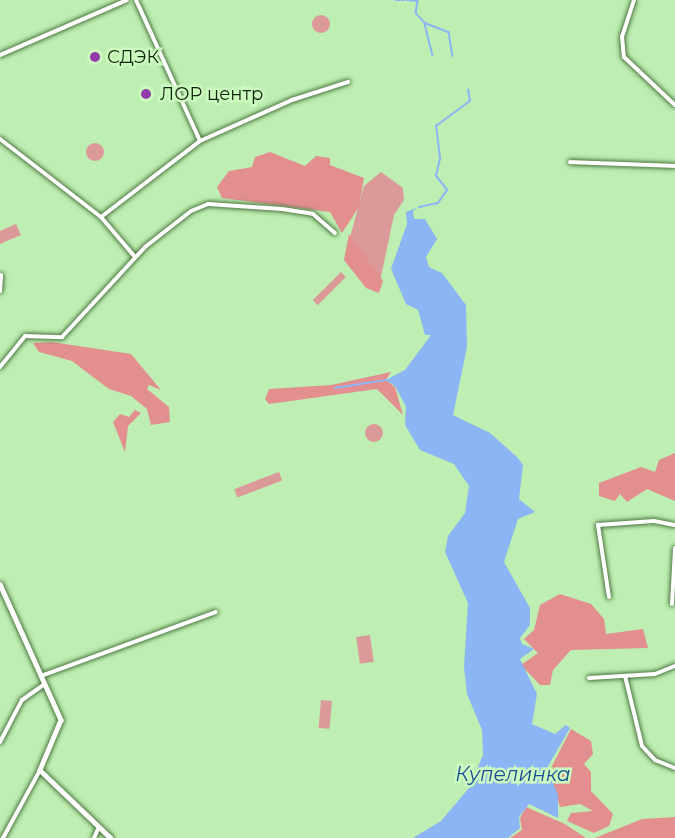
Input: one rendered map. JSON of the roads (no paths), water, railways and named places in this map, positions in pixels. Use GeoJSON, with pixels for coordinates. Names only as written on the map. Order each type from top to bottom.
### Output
{"type":"FeatureCollection","features":[{"type":"Feature","properties":{"kind":"street"},"geometry":{"type":"LineString","coordinates":[[0,55],[127,0]]}},
{"type":"Feature","properties":{"kind":"street"},"geometry":{"type":"LineString","coordinates":[[136,0],[200,141]]}},
{"type":"Feature","properties":{"kind":"street"},"geometry":{"type":"LineString","coordinates":[[634,0],[622,36],[624,57],[675,105]]}},
{"type":"Feature","properties":{"kind":"street"},"geometry":{"type":"LineString","coordinates":[[101,217],[200,141],[292,100],[348,82]]}},
{"type":"Feature","properties":{"kind":"street"},"geometry":{"type":"LineString","coordinates":[[0,139],[101,217],[135,257]]}},
{"type":"Feature","properties":{"kind":"street"},"geometry":{"type":"LineString","coordinates":[[570,162],[675,166]]}},
{"type":"Feature","properties":{"kind":"street"},"geometry":{"type":"LineString","coordinates":[[0,367],[25,336],[62,337],[135,257],[191,211],[208,204],[313,214],[335,233]]}},
{"type":"Feature","properties":{"kind":"street"},"geometry":{"type":"LineString","coordinates":[[0,291],[1,275]]}},
{"type":"Feature","properties":{"kind":"street"},"geometry":{"type":"LineString","coordinates":[[609,597],[598,525],[654,520],[675,525]]}},
{"type":"Feature","properties":{"kind":"street"},"geometry":{"type":"LineString","coordinates":[[672,604],[675,548]]}},
{"type":"Feature","properties":{"kind":"street"},"geometry":{"type":"LineString","coordinates":[[0,584],[62,725],[3,838]]}},
{"type":"Feature","properties":{"kind":"street"},"geometry":{"type":"LineString","coordinates":[[41,676],[216,612]]}},
{"type":"Feature","properties":{"kind":"street"},"geometry":{"type":"LineString","coordinates":[[589,678],[625,676],[675,666]]}},
{"type":"Feature","properties":{"kind":"street"},"geometry":{"type":"LineString","coordinates":[[625,676],[642,746],[655,760],[675,768]]}},
{"type":"Feature","properties":{"kind":"street"},"geometry":{"type":"LineString","coordinates":[[0,742],[22,700],[45,684]]}},
{"type":"Feature","properties":{"kind":"street"},"geometry":{"type":"LineString","coordinates":[[40,770],[111,838]]}},
{"type":"Feature","properties":{"kind":"street"},"geometry":{"type":"LineString","coordinates":[[94,838],[99,827]]}},
{"type":"Feature","properties":{"kind":"water","name":"Купелинка"},"geometry":{"type":"Polygon","coordinates":[[[419,207],[413,211],[414,219],[425,219],[437,239],[426,257],[429,267],[442,273],[466,305],[467,347],[453,415],[490,433],[517,457],[523,465],[519,499],[535,512],[518,519],[504,562],[530,608],[530,625],[520,638],[522,644],[534,649],[520,659],[537,694],[532,724],[555,734],[566,725],[570,728],[547,768],[558,795],[558,818],[529,804],[519,817],[520,828],[508,838],[413,838],[441,821],[469,788],[483,755],[482,730],[467,694],[464,667],[468,603],[445,552],[448,536],[465,513],[469,486],[454,464],[420,450],[405,425],[406,407],[395,386],[386,380],[405,370],[431,335],[425,335],[418,310],[406,304],[391,269],[407,224],[406,212],[419,207]]]}},
{"type":"Feature","properties":{"kind":"waterway","name":"Купелинка"},"geometry":{"type":"LineString","coordinates":[[396,0],[404,0]]}},
{"type":"Feature","properties":{"kind":"waterway","name":"Купелинка"},"geometry":{"type":"LineString","coordinates":[[407,0],[418,1],[416,13],[425,23],[449,32],[453,56]]}},
{"type":"Feature","properties":{"kind":"waterway"},"geometry":{"type":"LineString","coordinates":[[425,24],[433,55]]}},
{"type":"Feature","properties":{"kind":"waterway","name":"Купелинка"},"geometry":{"type":"LineString","coordinates":[[419,207],[438,203],[447,190],[436,176],[440,158],[436,126],[470,101],[468,90]]}},
{"type":"Feature","properties":{"kind":"waterway"},"geometry":{"type":"LineString","coordinates":[[335,388],[386,380]]}},
{"type":"Feature","properties":{"kind":"place","name":"СДЭК"},"geometry":{"type":"Point","coordinates":[95,57]}},
{"type":"Feature","properties":{"kind":"place","name":"ЛОР центр"},"geometry":{"type":"Point","coordinates":[146,94]}}]}
